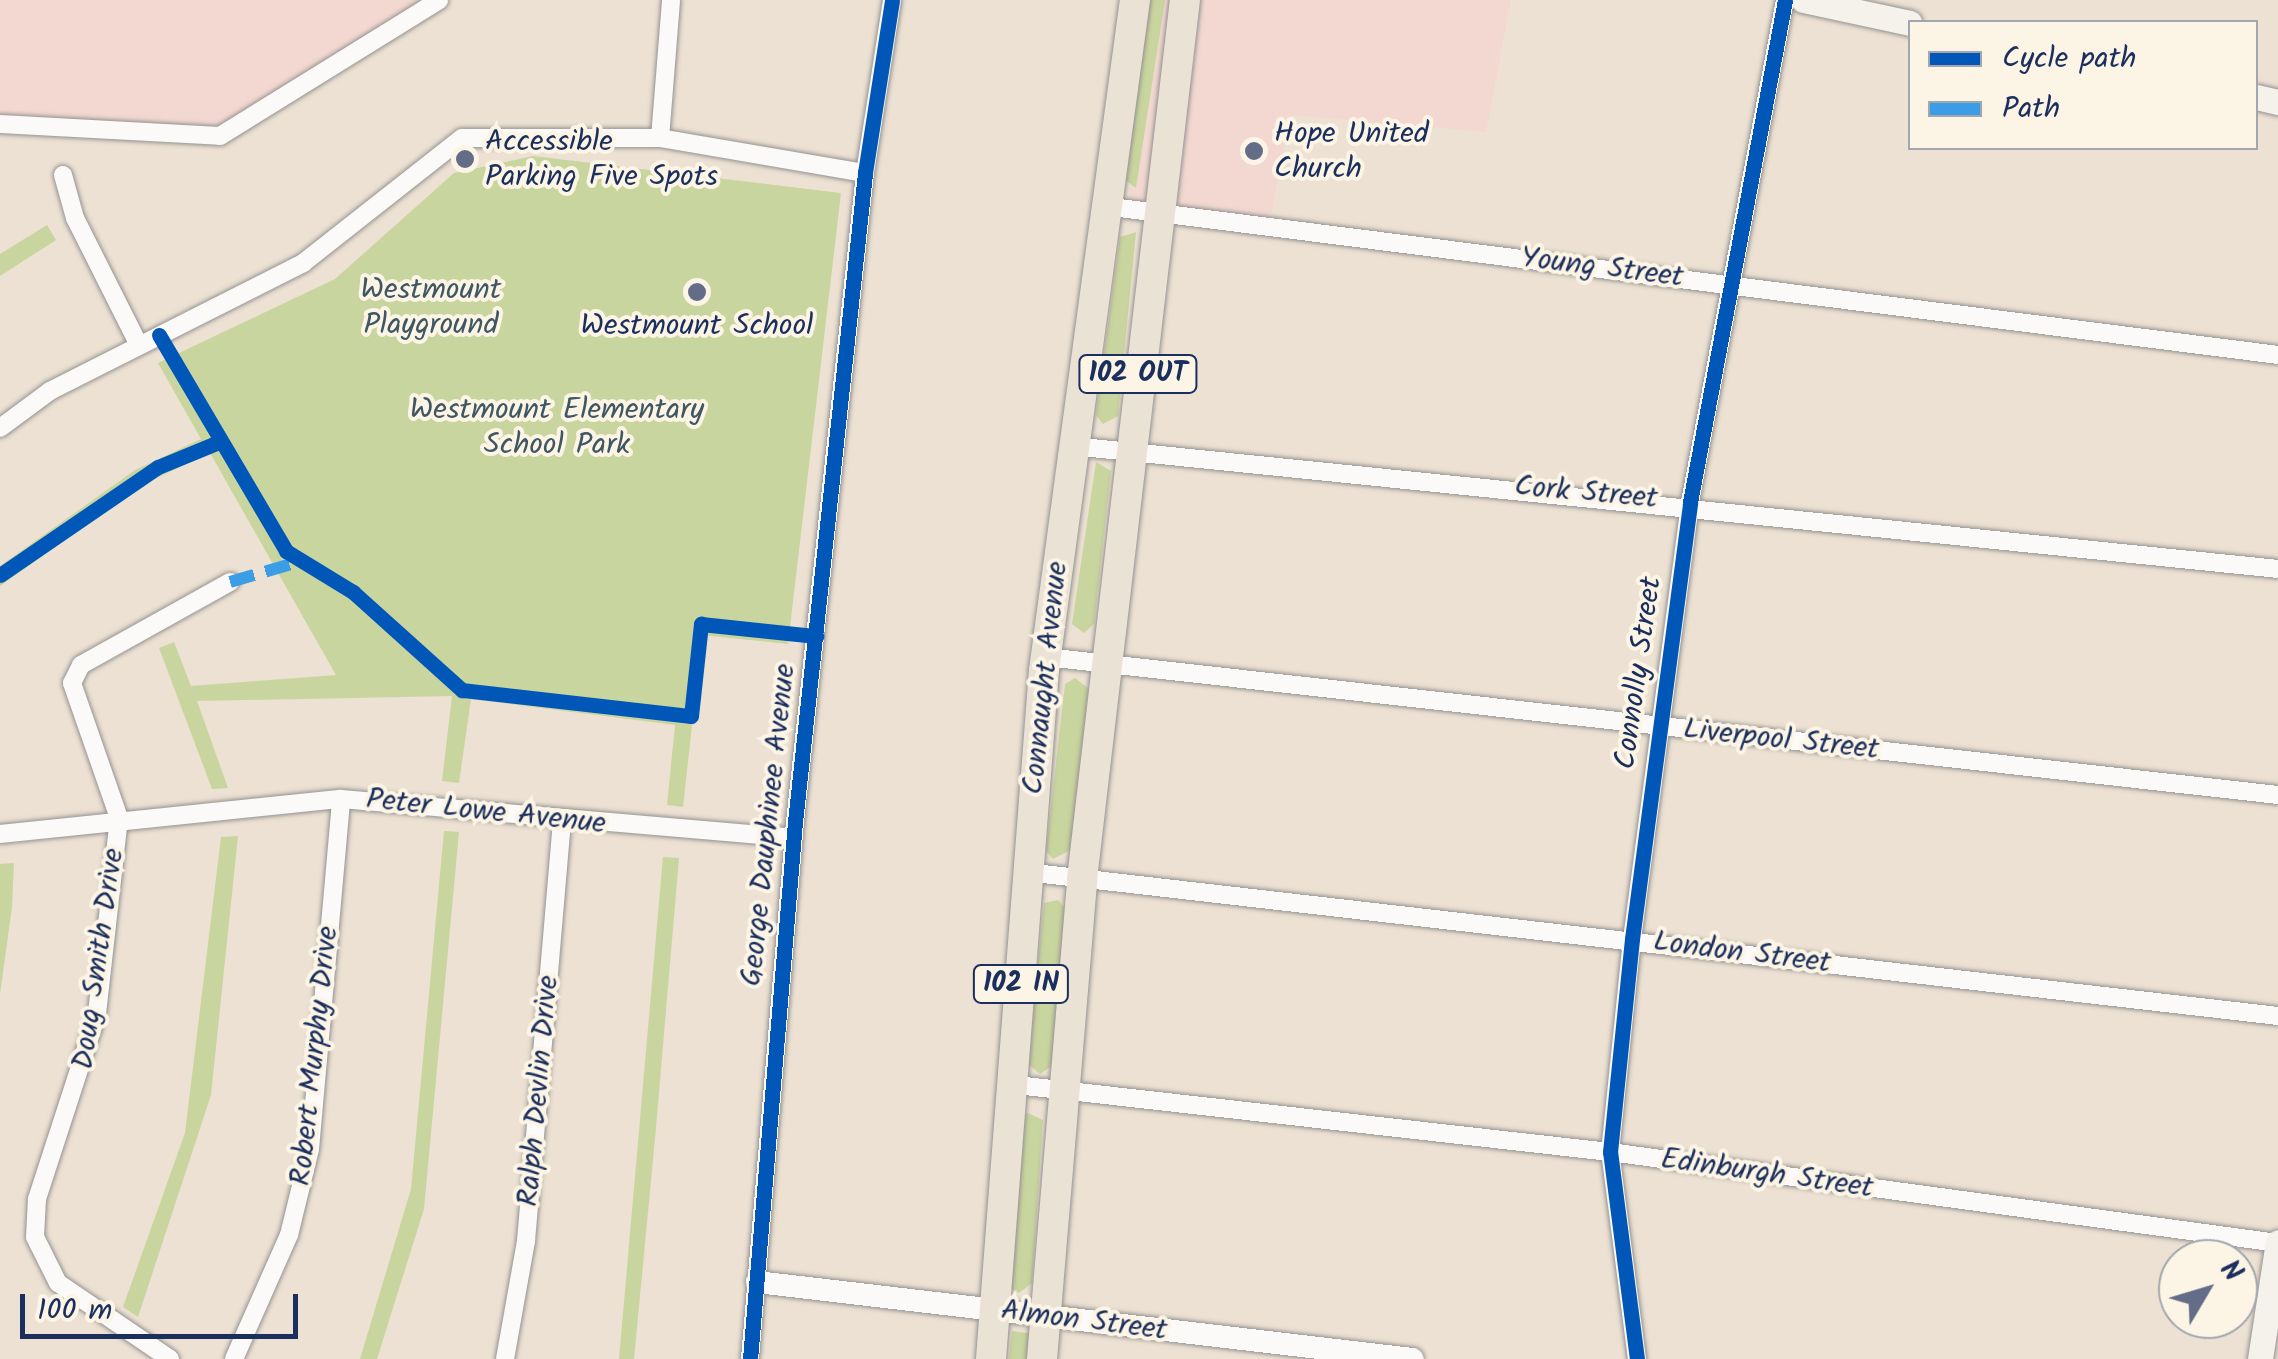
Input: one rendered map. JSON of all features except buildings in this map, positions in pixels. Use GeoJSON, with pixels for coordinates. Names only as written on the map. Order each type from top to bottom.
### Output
{"type":"FeatureCollection","features":[{"type":"Feature","properties":{"kind":"main road","name":"Connaught Avenue"},"geometry":{"type":"LineString","coordinates":[[991,1359],[1016,1085],[1026,872],[1046,657],[1104,206],[1135,0]]}},
{"type":"Feature","properties":{"kind":"main road","name":"Connaught Avenue"},"geometry":{"type":"LineString","coordinates":[[1042,1359],[1082,879],[1109,668],[1128,452],[1185,0]]}},
{"type":"Feature","properties":{"kind":"main road"},"geometry":{"type":"LineString","coordinates":[[1803,0],[1908,23]]}},
{"type":"Feature","properties":{"kind":"main road"},"geometry":{"type":"LineString","coordinates":[[2260,1359],[2278,1242]]}},
{"type":"Feature","properties":{"kind":"street"},"geometry":{"type":"LineString","coordinates":[[0,124],[220,136],[439,0]]}},
{"type":"Feature","properties":{"kind":"street"},"geometry":{"type":"LineString","coordinates":[[660,138],[671,0]]}},
{"type":"Feature","properties":{"kind":"street","name":"George Dauphinee Avenue"},"geometry":{"type":"LineString","coordinates":[[750,1359],[793,838],[865,173],[892,0]]}},
{"type":"Feature","properties":{"kind":"street","name":"Connolly Street"},"geometry":{"type":"LineString","coordinates":[[1637,1359],[1610,1152],[1632,939],[1690,502],[1785,0]]}},
{"type":"Feature","properties":{"kind":"street"},"geometry":{"type":"LineString","coordinates":[[0,428],[139,344],[303,263],[462,138],[660,138],[865,173]]}},
{"type":"Feature","properties":{"kind":"street"},"geometry":{"type":"LineString","coordinates":[[64,174],[75,218],[139,344]]}},
{"type":"Feature","properties":{"kind":"street","name":"Young Street"},"geometry":{"type":"LineString","coordinates":[[1104,206],[2278,355]]}},
{"type":"Feature","properties":{"kind":"street","name":"Cork Street"},"geometry":{"type":"LineString","coordinates":[[1072,446],[1690,502],[2278,568]]}},
{"type":"Feature","properties":{"kind":"street","name":"Doug Smith Drive"},"geometry":{"type":"LineString","coordinates":[[170,1359],[58,1283],[34,1226],[90,1052],[119,818],[72,699],[72,676],[230,582]]}},
{"type":"Feature","properties":{"kind":"street","name":"Liverpool Street"},"geometry":{"type":"LineString","coordinates":[[1046,657],[1109,668],[2278,795]]}},
{"type":"Feature","properties":{"kind":"street","name":"Peter Lowe Avenue"},"geometry":{"type":"LineString","coordinates":[[0,834],[119,818],[341,799],[793,838]]}},
{"type":"Feature","properties":{"kind":"street","name":"Robert Murphy Drive"},"geometry":{"type":"LineString","coordinates":[[234,1359],[289,1235],[310,1149],[341,799]]}},
{"type":"Feature","properties":{"kind":"street","name":"Ralph Devlin Drive"},"geometry":{"type":"LineString","coordinates":[[505,1359],[526,1241],[562,821]]}},
{"type":"Feature","properties":{"kind":"street","name":"London Street"},"geometry":{"type":"LineString","coordinates":[[1026,872],[2278,1016]]}},
{"type":"Feature","properties":{"kind":"street","name":"Edinburgh Street"},"geometry":{"type":"LineString","coordinates":[[1016,1085],[1610,1152],[2278,1242]]}},
{"type":"Feature","properties":{"kind":"street","name":"Almon Street"},"geometry":{"type":"LineString","coordinates":[[757,1282],[1412,1359]]}},
{"type":"Feature","properties":{"kind":"shaded area"},"geometry":{"type":"Polygon","coordinates":[[[0,0],[439,0],[220,136],[0,124],[0,0]]]}},
{"type":"Feature","properties":{"kind":"shaded area"},"geometry":{"type":"Polygon","coordinates":[[[1153,0],[1511,0],[1486,132],[1291,115],[1268,228],[1127,218],[1153,0]]]}},
{"type":"Feature","properties":{"kind":"green space"},"geometry":{"type":"Polygon","coordinates":[[[1148,0],[1165,0],[1136,188],[1125,180],[1148,0]]]}},
{"type":"Feature","properties":{"kind":"green space","name":"Westmount Elementary School Park"},"geometry":{"type":"Polygon","coordinates":[[[533,156],[841,193],[788,644],[702,635],[683,807],[667,805],[675,725],[471,699],[459,783],[442,781],[452,696],[197,701],[228,788],[212,789],[159,648],[174,642],[191,686],[336,675],[210,453],[146,483],[0,586],[0,566],[135,470],[201,439],[158,363],[335,279],[454,173],[533,156]]]}},
{"type":"Feature","properties":{"kind":"green space"},"geometry":{"type":"Polygon","coordinates":[[[47,225],[56,240],[0,276],[0,254],[47,225]]]}},
{"type":"Feature","properties":{"kind":"green space"},"geometry":{"type":"Polygon","coordinates":[[[1136,232],[1118,416],[1103,424],[1096,415],[1120,237],[1136,232]]]}},
{"type":"Feature","properties":{"kind":"green space"},"geometry":{"type":"Polygon","coordinates":[[[1096,462],[1111,471],[1094,624],[1084,633],[1072,624],[1096,462]]]}},
{"type":"Feature","properties":{"kind":"green space"},"geometry":{"type":"Polygon","coordinates":[[[1075,678],[1089,689],[1072,849],[1053,859],[1046,851],[1065,684],[1075,678]]]}},
{"type":"Feature","properties":{"kind":"green space"},"geometry":{"type":"Polygon","coordinates":[[[444,831],[459,832],[424,1209],[377,1359],[360,1359],[411,1189],[444,831]]]}},
{"type":"Feature","properties":{"kind":"green space"},"geometry":{"type":"Polygon","coordinates":[[[238,836],[211,1095],[138,1317],[123,1307],[185,1133],[221,837],[238,836]]]}},
{"type":"Feature","properties":{"kind":"green space"},"geometry":{"type":"Polygon","coordinates":[[[663,857],[679,858],[656,1128],[634,1359],[619,1359],[663,857]]]}},
{"type":"Feature","properties":{"kind":"green space"},"geometry":{"type":"Polygon","coordinates":[[[14,863],[12,907],[0,994],[0,864],[14,863]]]}},
{"type":"Feature","properties":{"kind":"green space"},"geometry":{"type":"Polygon","coordinates":[[[1058,900],[1067,910],[1052,1066],[1040,1074],[1028,1064],[1044,903],[1058,900]]]}},
{"type":"Feature","properties":{"kind":"green space"},"geometry":{"type":"Polygon","coordinates":[[[1028,1113],[1043,1120],[1032,1283],[1019,1293],[1010,1288],[1019,1118],[1028,1113]]]}},
{"type":"Feature","properties":{"kind":"green space"},"geometry":{"type":"Polygon","coordinates":[[[1012,1331],[1033,1334],[1031,1359],[1009,1359],[1012,1331]]]}},
{"type":"Feature","properties":{"kind":"marked path"},"geometry":{"type":"LineString","coordinates":[[230,582],[298,562]]}},
{"type":"Feature","properties":{"kind":"cycle path"},"geometry":{"type":"LineString","coordinates":[[750,1359],[795,822],[865,173],[892,0]]}},
{"type":"Feature","properties":{"kind":"cycle path"},"geometry":{"type":"LineString","coordinates":[[1637,1359],[1610,1152],[1632,939],[1690,502],[1785,0]]}},
{"type":"Feature","properties":{"kind":"cycle path"},"geometry":{"type":"LineString","coordinates":[[159,335],[286,551],[353,592],[462,690],[691,716],[701,624],[816,636]]}},
{"type":"Feature","properties":{"kind":"cycle path"},"geometry":{"type":"LineString","coordinates":[[0,575],[158,467],[221,441]]}},
{"type":"Feature","properties":{"kind":"place","name":"Hope United Church"},"geometry":{"type":"Point","coordinates":[1254,151]}},
{"type":"Feature","properties":{"kind":"place","name":"Accessible Parking Five Spots"},"geometry":{"type":"Point","coordinates":[465,159]}},
{"type":"Feature","properties":{"kind":"place","name":"Westmount School"},"geometry":{"type":"Point","coordinates":[697,292]}},
{"type":"Feature","properties":{"kind":"park label","name":"Westmount Playground"},"geometry":{"type":"Point","coordinates":[431,307]}}]}
